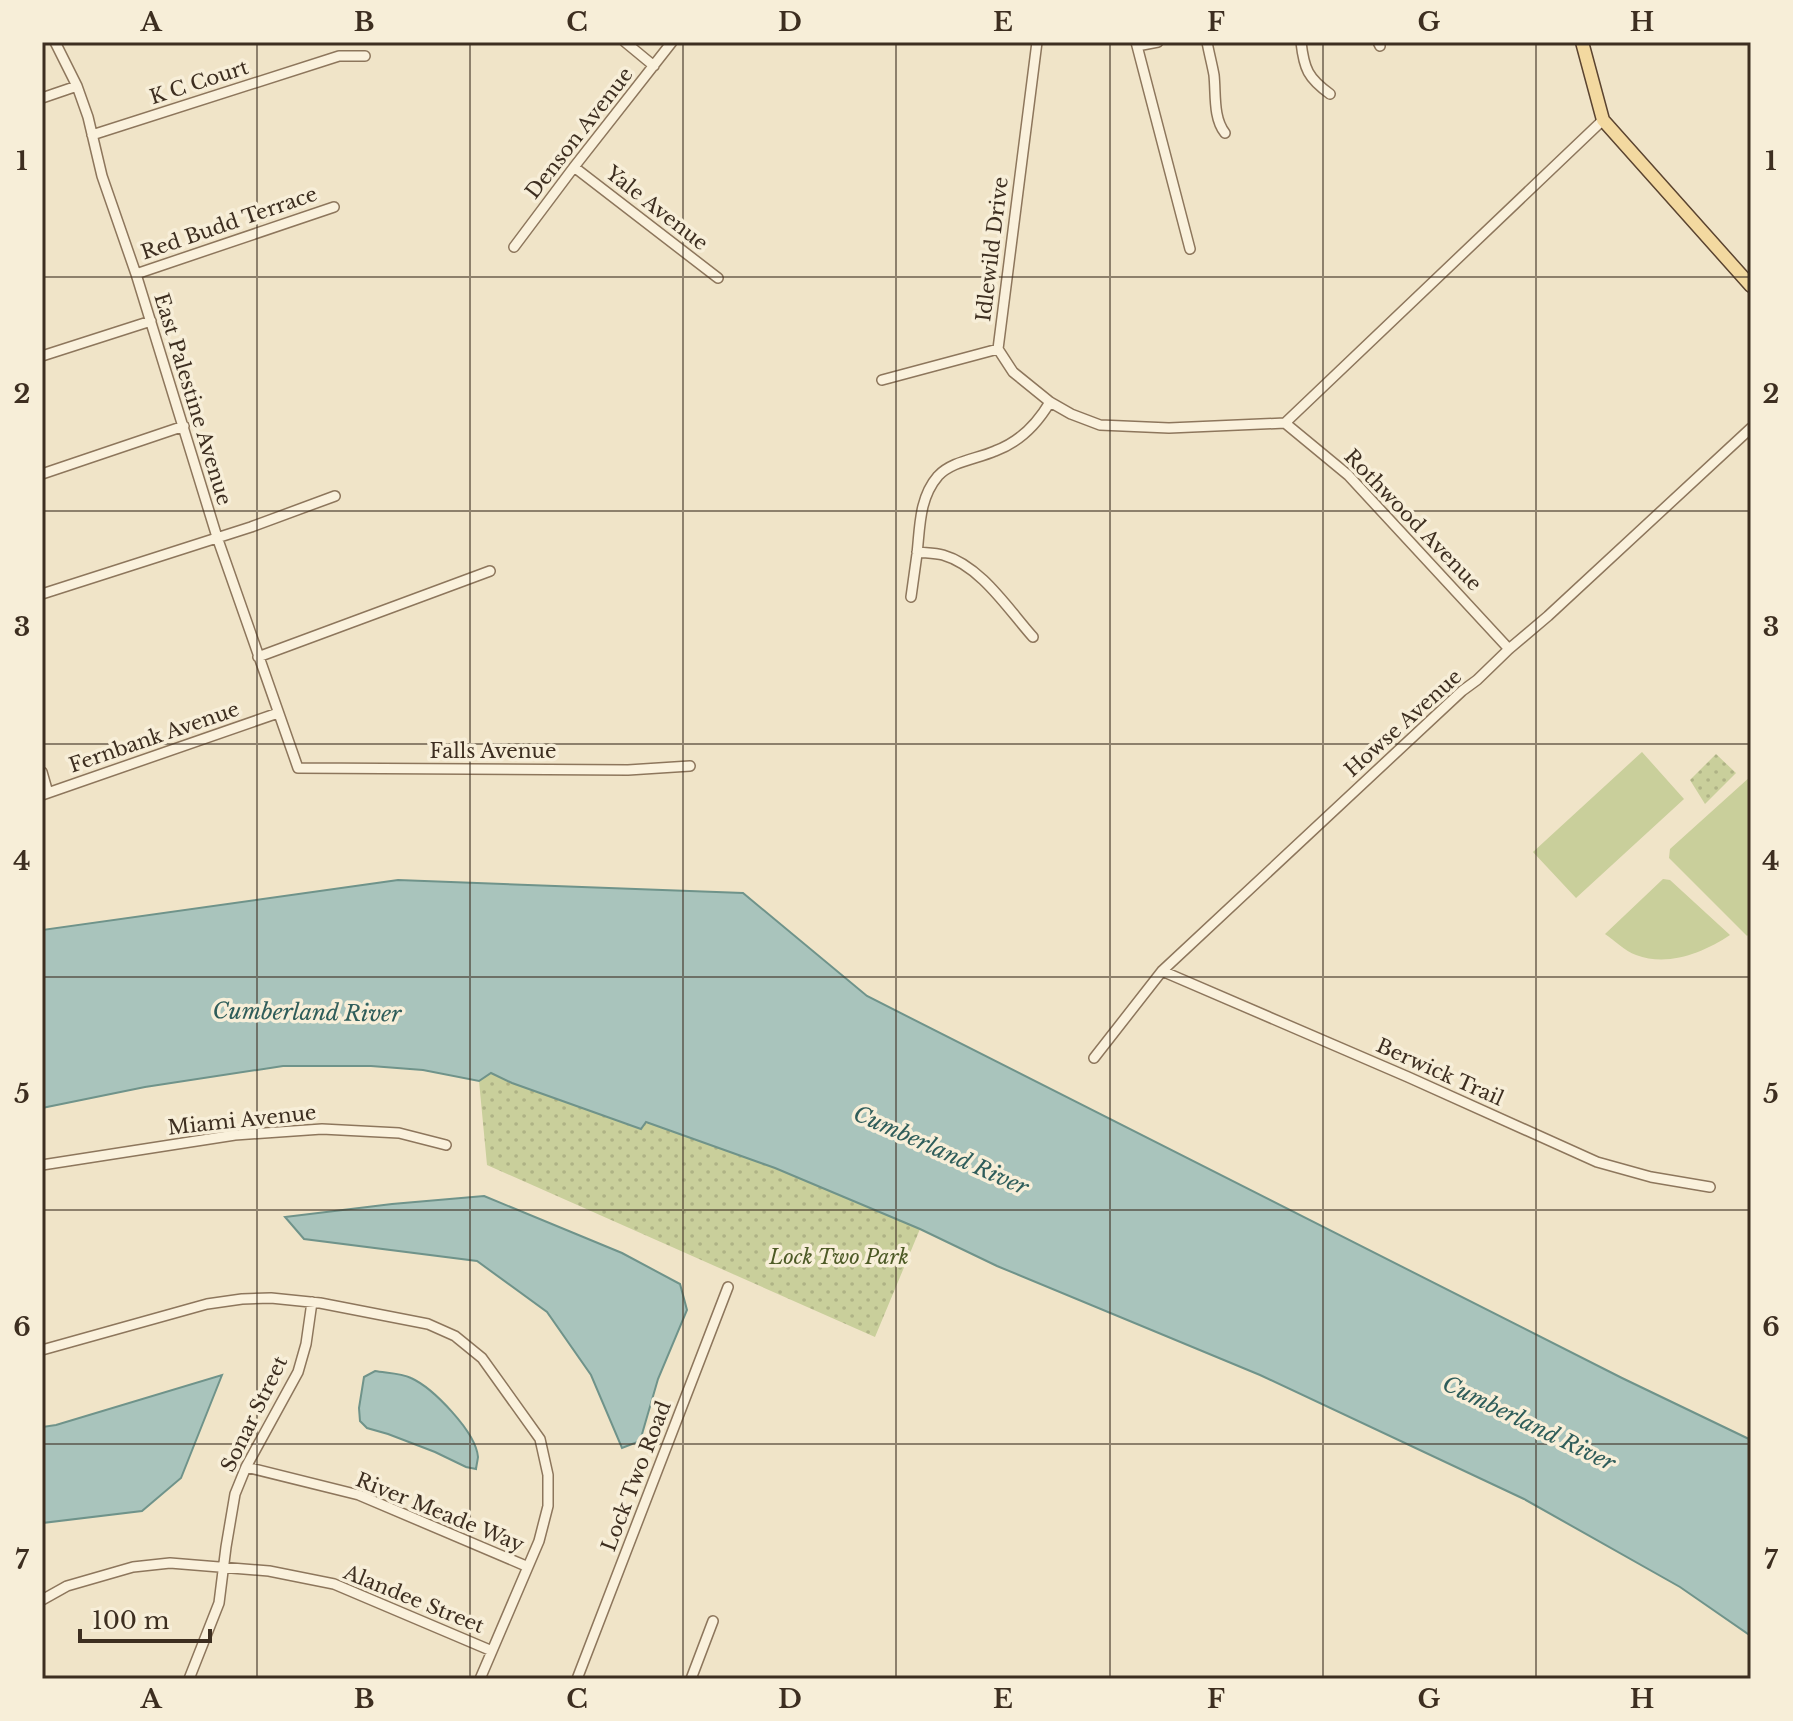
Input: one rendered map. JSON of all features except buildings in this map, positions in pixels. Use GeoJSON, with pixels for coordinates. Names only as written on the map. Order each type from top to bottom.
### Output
{"type":"FeatureCollection","features":[{"type":"Feature","properties":{"kind":"main road"},"geometry":{"type":"LineString","coordinates":[[1582,42],[1603,120],[1751,286]]}},
{"type":"Feature","properties":{"kind":"street","name":"East Palestine Avenue"},"geometry":{"type":"LineString","coordinates":[[55,42],[77,86],[102,176],[151,321],[217,537],[297,767]]}},
{"type":"Feature","properties":{"kind":"street"},"geometry":{"type":"LineString","coordinates":[[625,42],[654,66]]}},
{"type":"Feature","properties":{"kind":"street","name":"Denson Avenue"},"geometry":{"type":"LineString","coordinates":[[514,247],[672,42]]}},
{"type":"Feature","properties":{"kind":"street","name":"Idlewild Drive"},"geometry":{"type":"LineString","coordinates":[[1037,42],[998,349],[1013,372],[1050,402],[1100,425],[1169,428],[1285,423]]}},
{"type":"Feature","properties":{"kind":"street"},"geometry":{"type":"LineString","coordinates":[[1158,42],[1137,44],[1190,249]]}},
{"type":"Feature","properties":{"kind":"street"},"geometry":{"type":"LineString","coordinates":[[1207,42],[1217,110],[1225,133]]}},
{"type":"Feature","properties":{"kind":"street"},"geometry":{"type":"LineString","coordinates":[[1301,42],[1302,59],[1308,75],[1330,94]]}},
{"type":"Feature","properties":{"kind":"street","name":"K C Court"},"geometry":{"type":"LineString","coordinates":[[92,135],[339,56],[365,56]]}},
{"type":"Feature","properties":{"kind":"street"},"geometry":{"type":"LineString","coordinates":[[42,98],[77,86]]}},
{"type":"Feature","properties":{"kind":"street"},"geometry":{"type":"LineString","coordinates":[[1285,423],[1603,120]]}},
{"type":"Feature","properties":{"kind":"street","name":"Yale Avenue"},"geometry":{"type":"LineString","coordinates":[[574,167],[718,278]]}},
{"type":"Feature","properties":{"kind":"street","name":"Red Budd Terrace"},"geometry":{"type":"LineString","coordinates":[[136,274],[334,207]]}},
{"type":"Feature","properties":{"kind":"street"},"geometry":{"type":"LineString","coordinates":[[42,356],[151,321]]}},
{"type":"Feature","properties":{"kind":"street"},"geometry":{"type":"LineString","coordinates":[[882,380],[998,349]]}},
{"type":"Feature","properties":{"kind":"street"},"geometry":{"type":"LineString","coordinates":[[911,597],[921,512],[939,475],[954,465],[996,451],[1019,439],[1039,421],[1050,402]]}},
{"type":"Feature","properties":{"kind":"street","name":"Rothwood Avenue"},"geometry":{"type":"LineString","coordinates":[[1285,423],[1348,475],[1509,649]]}},
{"type":"Feature","properties":{"kind":"street"},"geometry":{"type":"LineString","coordinates":[[42,474],[184,426]]}},
{"type":"Feature","properties":{"kind":"street","name":"Howse Avenue"},"geometry":{"type":"LineString","coordinates":[[1094,1058],[1162,971],[1751,428]]}},
{"type":"Feature","properties":{"kind":"street"},"geometry":{"type":"LineString","coordinates":[[42,594],[251,527],[335,496]]}},
{"type":"Feature","properties":{"kind":"street"},"geometry":{"type":"LineString","coordinates":[[917,552],[944,555],[971,570],[995,592],[1033,637]]}},
{"type":"Feature","properties":{"kind":"street"},"geometry":{"type":"LineString","coordinates":[[258,657],[490,571]]}},
{"type":"Feature","properties":{"kind":"street","name":"Fernbank Avenue"},"geometry":{"type":"LineString","coordinates":[[45,794],[278,713]]}},
{"type":"Feature","properties":{"kind":"street","name":"Falls Avenue"},"geometry":{"type":"LineString","coordinates":[[297,767],[628,770],[690,766]]}},
{"type":"Feature","properties":{"kind":"street"},"geometry":{"type":"LineString","coordinates":[[42,772],[45,794]]}},
{"type":"Feature","properties":{"kind":"street","name":"Berwick Trail"},"geometry":{"type":"LineString","coordinates":[[1162,971],[1597,1162],[1651,1177],[1710,1187]]}},
{"type":"Feature","properties":{"kind":"street","name":"Miami Avenue"},"geometry":{"type":"LineString","coordinates":[[42,1165],[235,1135],[322,1129],[399,1133],[446,1145]]}},
{"type":"Feature","properties":{"kind":"street","name":"Lock Two Road"},"geometry":{"type":"LineString","coordinates":[[577,1679],[728,1287]]}},
{"type":"Feature","properties":{"kind":"street"},"geometry":{"type":"LineString","coordinates":[[42,1350],[207,1304],[257,1298],[312,1302],[428,1324],[455,1336],[482,1358],[540,1439],[548,1475],[548,1506],[539,1541],[480,1679]]}},
{"type":"Feature","properties":{"kind":"street","name":"Sonar Street"},"geometry":{"type":"LineString","coordinates":[[189,1679],[219,1603],[235,1494],[246,1467],[298,1372],[312,1302]]}},
{"type":"Feature","properties":{"kind":"street","name":"River Meade Way"},"geometry":{"type":"LineString","coordinates":[[246,1467],[359,1495],[526,1566]]}},
{"type":"Feature","properties":{"kind":"street","name":"Alandee Street"},"geometry":{"type":"LineString","coordinates":[[42,1600],[67,1586],[133,1567],[170,1563],[269,1571],[334,1584],[492,1651]]}},
{"type":"Feature","properties":{"kind":"street"},"geometry":{"type":"LineString","coordinates":[[691,1679],[713,1621]]}},
{"type":"Feature","properties":{"kind":"green space"},"geometry":{"type":"Polygon","coordinates":[[[1642,752],[1684,799],[1576,898],[1533,852],[1642,752]]]}},
{"type":"Feature","properties":{"kind":"green space"},"geometry":{"type":"Polygon","coordinates":[[[1716,754],[1736,773],[1705,804],[1690,780],[1716,754]]]}},
{"type":"Feature","properties":{"kind":"green space"},"geometry":{"type":"Polygon","coordinates":[[[1751,776],[1751,932],[1747,936],[1669,858],[1670,849],[1751,776]]]}},
{"type":"Feature","properties":{"kind":"green space"},"geometry":{"type":"Polygon","coordinates":[[[1663,879],[1670,880],[1730,935],[1697,952],[1673,959],[1660,959],[1632,953],[1605,934],[1663,879]]]}},
{"type":"Feature","properties":{"kind":"green space","name":"Lock Two Park"},"geometry":{"type":"Polygon","coordinates":[[[491,1073],[640,1129],[646,1122],[775,1168],[920,1229],[875,1337],[487,1165],[479,1081],[491,1073]]]}},
{"type":"Feature","properties":{"kind":"water","name":"Cumberland River"},"geometry":{"type":"Polygon","coordinates":[[[398,880],[743,893],[867,996],[1622,1378],[1751,1440],[1751,1636],[1680,1587],[1524,1499],[1260,1375],[997,1266],[920,1229],[775,1168],[646,1122],[641,1129],[491,1073],[479,1081],[423,1070],[371,1066],[283,1066],[145,1087],[42,1108],[42,930],[398,880]]]}},
{"type":"Feature","properties":{"kind":"water"},"geometry":{"type":"Polygon","coordinates":[[[484,1196],[622,1253],[680,1284],[687,1310],[658,1379],[640,1441],[622,1448],[591,1375],[547,1312],[477,1261],[304,1239],[285,1217],[484,1196]]]}},
{"type":"Feature","properties":{"kind":"water"},"geometry":{"type":"Polygon","coordinates":[[[375,1371],[411,1378],[441,1401],[470,1436],[478,1457],[476,1469],[367,1428],[360,1421],[359,1408],[364,1377],[375,1371]]]}},
{"type":"Feature","properties":{"kind":"water"},"geometry":{"type":"Polygon","coordinates":[[[222,1375],[181,1478],[142,1511],[42,1523],[42,1427],[222,1375]]]}}]}
